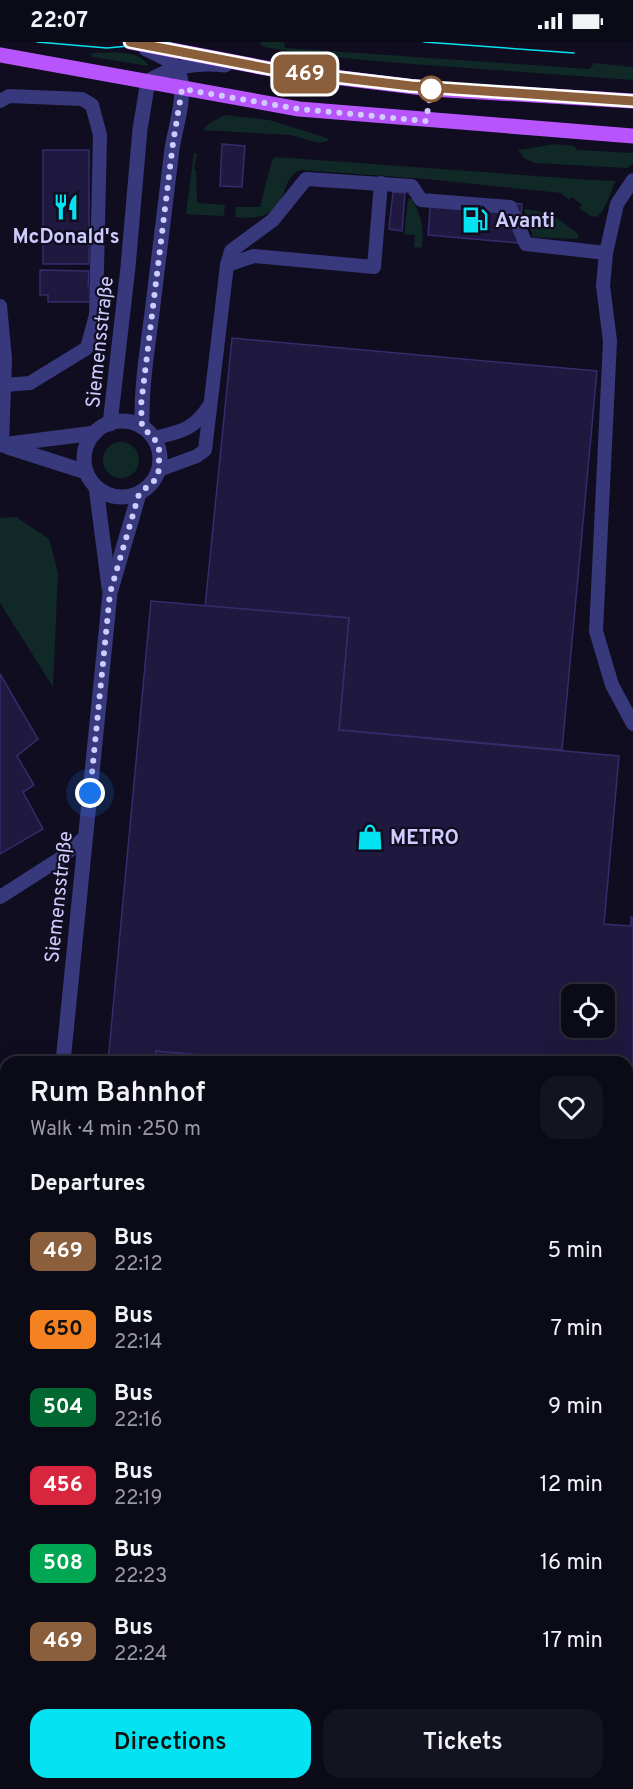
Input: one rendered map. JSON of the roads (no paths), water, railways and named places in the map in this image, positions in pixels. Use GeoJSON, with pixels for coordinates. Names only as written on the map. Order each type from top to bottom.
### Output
{"type":"FeatureCollection","features":[{"type":"Feature","properties":{"kind":"main road"},"geometry":{"type":"LineString","coordinates":[[128,42],[276,70],[431,89],[633,101]]}},
{"type":"Feature","properties":{"kind":"main road"},"geometry":{"type":"LineString","coordinates":[[0,55],[299,109],[633,136]]}},
{"type":"Feature","properties":{"kind":"street"},"geometry":{"type":"LineString","coordinates":[[128,42],[163,56],[176,68],[182,89],[149,333],[141,405],[142,427]]}},
{"type":"Feature","properties":{"kind":"street"},"geometry":{"type":"LineString","coordinates":[[148,81],[183,65],[212,64],[276,70]]}},
{"type":"Feature","properties":{"kind":"street","name":"Siemensstraße"},"geometry":{"type":"LineString","coordinates":[[110,424],[127,278],[140,129],[148,81]]}},
{"type":"Feature","properties":{"kind":"street"},"geometry":{"type":"LineString","coordinates":[[1,445],[94,433],[110,424],[125,422],[142,427],[154,438],[159,448],[159,470],[155,480],[139,494],[129,497],[106,494],[96,487],[86,472],[85,453],[94,433]]}},
{"type":"Feature","properties":{"kind":"street"},"geometry":{"type":"LineString","coordinates":[[1,445],[86,472]]}},
{"type":"Feature","properties":{"kind":"street","name":"Siemensstraße"},"geometry":{"type":"LineString","coordinates":[[96,487],[110,593]]}},
{"type":"Feature","properties":{"kind":"street","name":"Siemensstraße"},"geometry":{"type":"LineString","coordinates":[[64,1056],[110,593],[139,494]]}},
{"type":"Feature","properties":{"kind":"lane"},"geometry":{"type":"LineString","coordinates":[[0,100],[9,96],[82,99],[92,105],[100,135],[96,315],[87,348],[30,383],[4,385]]}},
{"type":"Feature","properties":{"kind":"lane"},"geometry":{"type":"LineString","coordinates":[[159,470],[197,456],[205,450],[227,265],[231,250],[273,220],[306,178],[412,186],[421,200],[510,207],[526,244],[606,253]]}},
{"type":"Feature","properties":{"kind":"lane"},"geometry":{"type":"LineString","coordinates":[[633,180],[617,204],[606,253],[603,286],[610,341],[596,631],[612,685],[633,724]]}},
{"type":"Feature","properties":{"kind":"lane"},"geometry":{"type":"LineString","coordinates":[[227,265],[254,256],[374,267],[381,183]]}},
{"type":"Feature","properties":{"kind":"lane"},"geometry":{"type":"LineString","coordinates":[[0,306],[5,359],[1,445]]}},
{"type":"Feature","properties":{"kind":"lane"},"geometry":{"type":"LineString","coordinates":[[154,438],[189,429],[202,418],[211,401]]}},
{"type":"Feature","properties":{"kind":"lane"},"geometry":{"type":"LineString","coordinates":[[0,897],[61,858],[86,837]]}},
{"type":"Feature","properties":{"kind":"tram line"},"geometry":{"type":"LineString","coordinates":[[37,42],[107,48],[171,42]]}},
{"type":"Feature","properties":{"kind":"tram line"},"geometry":{"type":"LineString","coordinates":[[424,42],[574,53]]}},
{"type":"Feature","properties":{"kind":"place","name":"McDonald's"},"geometry":{"type":"Point","coordinates":[66,207]}},
{"type":"Feature","properties":{"kind":"place","name":"Avanti"},"geometry":{"type":"Point","coordinates":[475,220]}},
{"type":"Feature","properties":{"kind":"place","name":"METRO"},"geometry":{"type":"Point","coordinates":[370,837]}}]}
